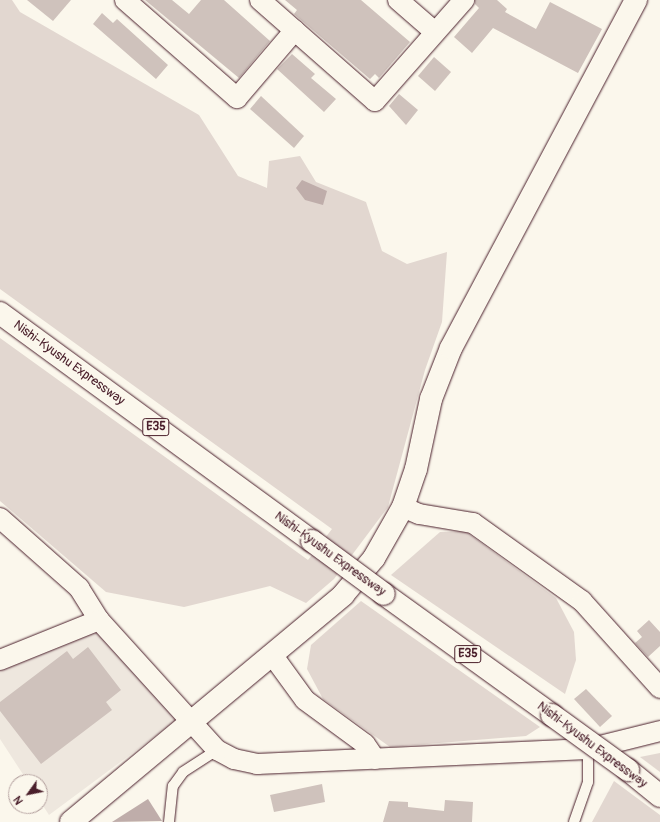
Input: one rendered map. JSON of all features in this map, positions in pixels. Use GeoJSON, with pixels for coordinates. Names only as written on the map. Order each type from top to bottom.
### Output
{"type":"FeatureCollection","features":[{"type":"Feature","properties":{"kind":"main road"},"geometry":{"type":"LineString","coordinates":[[71,822],[273,656],[343,595],[374,558],[403,507],[416,469],[431,399],[451,348],[636,0]]}},
{"type":"Feature","properties":{"kind":"main road","name":"Nishi-Kyushu Expressway"},"geometry":{"type":"LineString","coordinates":[[0,313],[384,594],[552,714],[628,770],[660,796]]}},
{"type":"Feature","properties":{"kind":"street"},"geometry":{"type":"LineString","coordinates":[[125,0],[237,98],[295,30]]}},
{"type":"Feature","properties":{"kind":"street"},"geometry":{"type":"LineString","coordinates":[[260,0],[375,101],[464,0]]}},
{"type":"Feature","properties":{"kind":"street"},"geometry":{"type":"LineString","coordinates":[[398,0],[435,32]]}},
{"type":"Feature","properties":{"kind":"street"},"geometry":{"type":"LineString","coordinates":[[403,507],[419,514],[472,523],[485,532],[582,601],[660,688]]}},
{"type":"Feature","properties":{"kind":"street"},"geometry":{"type":"LineString","coordinates":[[0,518],[79,588],[99,620],[192,723],[217,750],[234,759],[257,764],[588,750],[660,731]]}},
{"type":"Feature","properties":{"kind":"street"},"geometry":{"type":"LineString","coordinates":[[0,660],[99,620]]}},
{"type":"Feature","properties":{"kind":"street"},"geometry":{"type":"LineString","coordinates":[[273,656],[305,700],[365,744],[375,759]]}},
{"type":"Feature","properties":{"kind":"lane"},"geometry":{"type":"LineString","coordinates":[[169,822],[173,786],[183,772],[217,750]]}},
{"type":"Feature","properties":{"kind":"lane"},"geometry":{"type":"LineString","coordinates":[[574,822],[588,782],[588,750]]}},
{"type":"Feature","properties":{"kind":"shaded area"},"geometry":{"type":"Polygon","coordinates":[[[0,0],[12,0],[20,12],[199,115],[238,176],[267,188],[269,161],[300,156],[316,182],[366,202],[382,251],[407,264],[447,252],[442,322],[425,370],[388,507],[334,579],[306,603],[270,586],[184,607],[106,592],[0,501],[0,338],[308,560],[332,529],[0,289],[0,0]]]}},
{"type":"Feature","properties":{"kind":"shaded area"},"geometry":{"type":"Polygon","coordinates":[[[302,180],[327,191],[323,205],[305,200],[296,188],[302,180]]]}},
{"type":"Feature","properties":{"kind":"shaded area"},"geometry":{"type":"Polygon","coordinates":[[[465,531],[556,598],[574,632],[576,660],[565,694],[391,575],[440,532],[465,531]]]}},
{"type":"Feature","properties":{"kind":"shaded area"},"geometry":{"type":"Polygon","coordinates":[[[361,601],[540,727],[526,736],[390,747],[323,699],[307,669],[311,645],[361,601]]]}},
{"type":"Feature","properties":{"kind":"shaded area"},"geometry":{"type":"Polygon","coordinates":[[[94,630],[177,720],[49,815],[48,774],[23,774],[0,739],[0,668],[94,630]]]}},
{"type":"Feature","properties":{"kind":"shaded area"},"geometry":{"type":"Polygon","coordinates":[[[660,753],[660,772],[640,757],[660,753]]]}},
{"type":"Feature","properties":{"kind":"shaded area"},"geometry":{"type":"Polygon","coordinates":[[[614,781],[660,815],[660,822],[592,822],[614,781]]]}},
{"type":"Feature","properties":{"kind":"shaded area"},"geometry":{"type":"Polygon","coordinates":[[[148,799],[162,821],[112,822],[148,799]]]}},
{"type":"Feature","properties":{"kind":"building"},"geometry":{"type":"Polygon","coordinates":[[[27,0],[71,0],[53,21],[27,0]]]}},
{"type":"Feature","properties":{"kind":"building"},"geometry":{"type":"Polygon","coordinates":[[[145,0],[172,0],[189,14],[201,0],[224,0],[270,41],[239,78],[145,0]]]}},
{"type":"Feature","properties":{"kind":"building"},"geometry":{"type":"Polygon","coordinates":[[[285,0],[361,0],[410,42],[379,78],[375,74],[370,79],[294,14],[297,10],[285,0]]]}},
{"type":"Feature","properties":{"kind":"building"},"geometry":{"type":"Polygon","coordinates":[[[475,0],[497,0],[507,9],[505,12],[536,29],[550,2],[602,29],[578,73],[493,28],[472,53],[454,37],[479,8],[475,4],[475,0]]]}},
{"type":"Feature","properties":{"kind":"building"},"geometry":{"type":"Polygon","coordinates":[[[102,13],[113,23],[117,19],[168,65],[156,79],[93,24],[102,13]]]}},
{"type":"Feature","properties":{"kind":"building"},"geometry":{"type":"Polygon","coordinates":[[[292,54],[315,74],[311,78],[336,99],[324,112],[277,69],[292,54]]]}},
{"type":"Feature","properties":{"kind":"building"},"geometry":{"type":"Polygon","coordinates":[[[434,57],[451,72],[435,91],[418,76],[434,57]]]}},
{"type":"Feature","properties":{"kind":"building"},"geometry":{"type":"Polygon","coordinates":[[[399,94],[418,110],[406,125],[389,106],[399,94]]]}},
{"type":"Feature","properties":{"kind":"building"},"geometry":{"type":"Polygon","coordinates":[[[261,96],[304,136],[294,148],[250,109],[261,96]]]}},
{"type":"Feature","properties":{"kind":"building"},"geometry":{"type":"Polygon","coordinates":[[[649,620],[660,632],[660,646],[648,657],[635,643],[642,637],[637,631],[649,620]]]}},
{"type":"Feature","properties":{"kind":"building"},"geometry":{"type":"Polygon","coordinates":[[[88,647],[121,690],[106,702],[112,710],[41,764],[0,711],[0,702],[67,651],[73,659],[88,647]]]}},
{"type":"Feature","properties":{"kind":"building"},"geometry":{"type":"Polygon","coordinates":[[[586,689],[612,716],[600,727],[574,699],[586,689]]]}},
{"type":"Feature","properties":{"kind":"building"},"geometry":{"type":"Polygon","coordinates":[[[322,784],[325,802],[274,812],[270,795],[322,784]]]}},
{"type":"Feature","properties":{"kind":"building"},"geometry":{"type":"Polygon","coordinates":[[[445,800],[473,802],[472,822],[383,822],[389,801],[408,802],[408,807],[444,811],[445,800]]]}}]}
